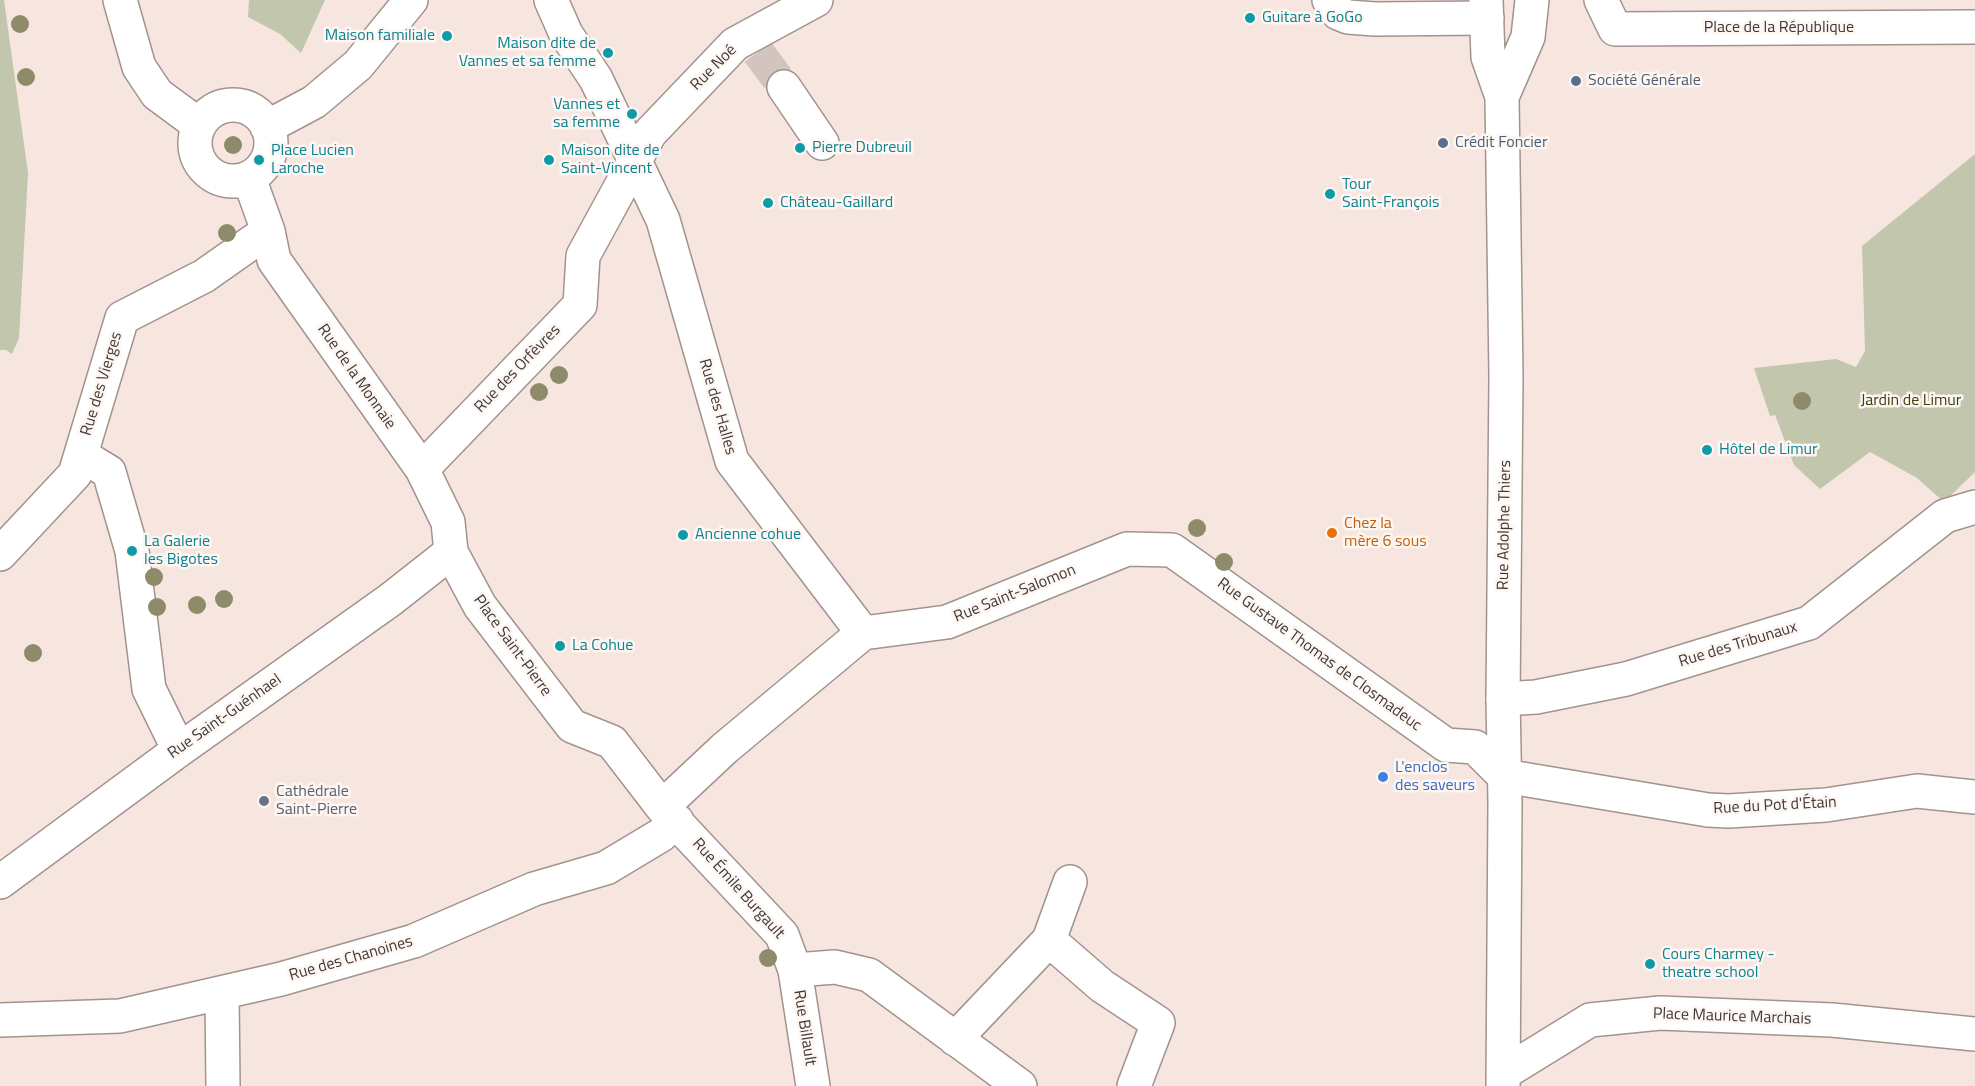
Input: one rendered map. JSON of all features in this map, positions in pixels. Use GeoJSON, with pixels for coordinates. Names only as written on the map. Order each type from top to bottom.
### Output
{"type":"FeatureCollection","features":[{"type":"Feature","properties":{"kind":"street"},"geometry":{"type":"LineString","coordinates":[[120,0],[139,67],[157,94],[199,125]]}},
{"type":"Feature","properties":{"kind":"street"},"geometry":{"type":"LineString","coordinates":[[267,127],[314,102],[358,65],[411,0]]}},
{"type":"Feature","properties":{"kind":"street","name":"Rue des Halles"},"geometry":{"type":"LineString","coordinates":[[551,0],[566,34],[596,79],[661,215],[732,461],[863,633]]}},
{"type":"Feature","properties":{"kind":"street","name":"Rue Noé"},"geometry":{"type":"LineString","coordinates":[[583,256],[650,133],[735,44],[753,45],[816,0]]}},
{"type":"Feature","properties":{"kind":"street"},"geometry":{"type":"LineString","coordinates":[[1329,0],[1338,13],[1348,17],[1410,18],[1486,9]]}},
{"type":"Feature","properties":{"kind":"street","name":"Rue Adolphe Thiers"},"geometry":{"type":"LineString","coordinates":[[1502,97],[1528,37],[1532,0]]}},
{"type":"Feature","properties":{"kind":"street","name":"Place de la République"},"geometry":{"type":"LineString","coordinates":[[1601,0],[1615,29],[1975,27]]}},
{"type":"Feature","properties":{"kind":"street","name":"Rue Adolphe Thiers"},"geometry":{"type":"LineString","coordinates":[[1486,9],[1488,57],[1502,97],[1506,377],[1503,699],[1504,953]]}},
{"type":"Feature","properties":{"kind":"street"},"geometry":{"type":"LineString","coordinates":[[784,87],[822,143]]}},
{"type":"Feature","properties":{"kind":"street"},"geometry":{"type":"LineString","coordinates":[[228,105],[251,110],[261,117],[267,127],[271,139],[266,162],[259,171],[249,177],[237,181],[214,176],[198,159],[195,136],[206,115],[216,108],[228,105]]}},
{"type":"Feature","properties":{"kind":"street"},"geometry":{"type":"LineString","coordinates":[[249,177],[268,231]]}},
{"type":"Feature","properties":{"kind":"street","name":"Rue des Vierges"},"geometry":{"type":"LineString","coordinates":[[0,554],[75,474],[122,318],[204,276],[268,231]]}},
{"type":"Feature","properties":{"kind":"street","name":"Rue de la Monnaie"},"geometry":{"type":"LineString","coordinates":[[268,231],[274,260],[422,469],[450,537]]}},
{"type":"Feature","properties":{"kind":"street","name":"Rue des Orfèvres"},"geometry":{"type":"LineString","coordinates":[[422,469],[580,305],[583,256]]}},
{"type":"Feature","properties":{"kind":"street"},"geometry":{"type":"LineString","coordinates":[[81,455],[109,472],[132,551],[149,689],[179,750]]}},
{"type":"Feature","properties":{"kind":"street","name":"Rue des Tribunaux"},"geometry":{"type":"LineString","coordinates":[[1503,699],[1536,697],[1626,679],[1809,623],[1945,516],[1975,507]]}},
{"type":"Feature","properties":{"kind":"street","name":"Rue Saint-Guénhael"},"geometry":{"type":"LineString","coordinates":[[0,882],[179,750],[390,600],[450,537]]}},
{"type":"Feature","properties":{"kind":"street","name":"Place Saint-Pierre"},"geometry":{"type":"LineString","coordinates":[[450,537],[480,606],[572,726],[612,742]]}},
{"type":"Feature","properties":{"kind":"street","name":"Rue Saint-Salomon"},"geometry":{"type":"LineString","coordinates":[[863,633],[947,622],[1127,549]]}},
{"type":"Feature","properties":{"kind":"street","name":"Rue Gustave Thomas de Closmadeuc"},"geometry":{"type":"LineString","coordinates":[[1127,549],[1172,550],[1446,745],[1475,747],[1504,776]]}},
{"type":"Feature","properties":{"kind":"street","name":"Rue des Chanoines"},"geometry":{"type":"LineString","coordinates":[[1,1020],[120,1016],[281,979],[414,941],[534,889],[606,868],[661,835],[670,814],[725,748],[863,633]]}},
{"type":"Feature","properties":{"kind":"street","name":"Rue Émile Burgault"},"geometry":{"type":"LineString","coordinates":[[612,742],[670,814],[782,934],[795,970]]}},
{"type":"Feature","properties":{"kind":"street","name":"Rue du Pot d'Étain"},"geometry":{"type":"LineString","coordinates":[[1504,776],[1708,810],[1729,811],[1826,805],[1917,791],[1975,797]]}},
{"type":"Feature","properties":{"kind":"street"},"geometry":{"type":"LineString","coordinates":[[955,1039],[1049,940],[1070,882]]}},
{"type":"Feature","properties":{"kind":"street"},"geometry":{"type":"LineString","coordinates":[[1049,940],[1102,986],[1158,1023],[1134,1086]]}},
{"type":"Feature","properties":{"kind":"street","name":"Place Maurice Marchais"},"geometry":{"type":"LineString","coordinates":[[1503,1080],[1504,953]]}},
{"type":"Feature","properties":{"kind":"street"},"geometry":{"type":"LineString","coordinates":[[795,970],[835,967],[870,975],[1020,1086]]}},
{"type":"Feature","properties":{"kind":"street","name":"Rue Billault"},"geometry":{"type":"LineString","coordinates":[[795,970],[813,1086]]}},
{"type":"Feature","properties":{"kind":"street"},"geometry":{"type":"LineString","coordinates":[[222,993],[224,1086]]}},
{"type":"Feature","properties":{"kind":"street","name":"Place Maurice Marchais"},"geometry":{"type":"LineString","coordinates":[[1503,1080],[1590,1020],[1660,1013],[1832,1020],[1975,1034]]}},
{"type":"Feature","properties":{"kind":"green space"},"geometry":{"type":"Polygon","coordinates":[[[0,0],[4,0],[28,173],[19,338],[12,354],[6,350],[0,350],[0,0]]]}},
{"type":"Feature","properties":{"kind":"green space"},"geometry":{"type":"Polygon","coordinates":[[[249,0],[325,0],[301,53],[280,34],[248,17],[249,0]]]}},
{"type":"Feature","properties":{"kind":"green space","name":"Jardin de Limur"},"geometry":{"type":"Polygon","coordinates":[[[1975,154],[1975,472],[1944,502],[1917,478],[1870,452],[1820,489],[1794,465],[1775,415],[1770,416],[1754,368],[1836,359],[1856,367],[1865,351],[1862,246],[1975,154]]]}},
{"type":"Feature","properties":{"kind":"tunnel"},"geometry":{"type":"LineString","coordinates":[[758,52],[784,87]]}},
{"type":"Feature","properties":{"kind":"place","name":"Guitare à GoGo"},"geometry":{"type":"Point","coordinates":[1250,18]}},
{"type":"Feature","properties":{"kind":"place","name":"Maison familiale"},"geometry":{"type":"Point","coordinates":[447,36]}},
{"type":"Feature","properties":{"kind":"place","name":"Maison dite de Vannes et sa femme"},"geometry":{"type":"Point","coordinates":[608,53]}},
{"type":"Feature","properties":{"kind":"place","name":"Société Générale"},"geometry":{"type":"Point","coordinates":[1576,81]}},
{"type":"Feature","properties":{"kind":"place","name":"Vannes et sa femme"},"geometry":{"type":"Point","coordinates":[632,114]}},
{"type":"Feature","properties":{"kind":"place","name":"Crédit Foncier"},"geometry":{"type":"Point","coordinates":[1443,143]}},
{"type":"Feature","properties":{"kind":"place","name":"Pierre Dubreuil"},"geometry":{"type":"Point","coordinates":[800,148]}},
{"type":"Feature","properties":{"kind":"place","name":"Place Lucien Laroche"},"geometry":{"type":"Point","coordinates":[259,160]}},
{"type":"Feature","properties":{"kind":"place","name":"Maison dite de Saint-Vincent"},"geometry":{"type":"Point","coordinates":[549,160]}},
{"type":"Feature","properties":{"kind":"place","name":"Tour Saint-François"},"geometry":{"type":"Point","coordinates":[1330,194]}},
{"type":"Feature","properties":{"kind":"place","name":"Château-Gaillard"},"geometry":{"type":"Point","coordinates":[768,203]}},
{"type":"Feature","properties":{"kind":"place","name":"Hôtel de Limur"},"geometry":{"type":"Point","coordinates":[1707,450]}},
{"type":"Feature","properties":{"kind":"place","name":"Chez la mère 6 sous"},"geometry":{"type":"Point","coordinates":[1332,533]}},
{"type":"Feature","properties":{"kind":"place","name":"Ancienne cohue"},"geometry":{"type":"Point","coordinates":[683,535]}},
{"type":"Feature","properties":{"kind":"place","name":"La Galerie les Bigotes"},"geometry":{"type":"Point","coordinates":[132,551]}},
{"type":"Feature","properties":{"kind":"place","name":"La Cohue"},"geometry":{"type":"Point","coordinates":[560,646]}},
{"type":"Feature","properties":{"kind":"place","name":"L'enclos des saveurs"},"geometry":{"type":"Point","coordinates":[1383,777]}},
{"type":"Feature","properties":{"kind":"place","name":"Cathédrale Saint-Pierre"},"geometry":{"type":"Point","coordinates":[264,801]}},
{"type":"Feature","properties":{"kind":"place","name":"Cours Charmey - theatre school"},"geometry":{"type":"Point","coordinates":[1650,964]}}]}
